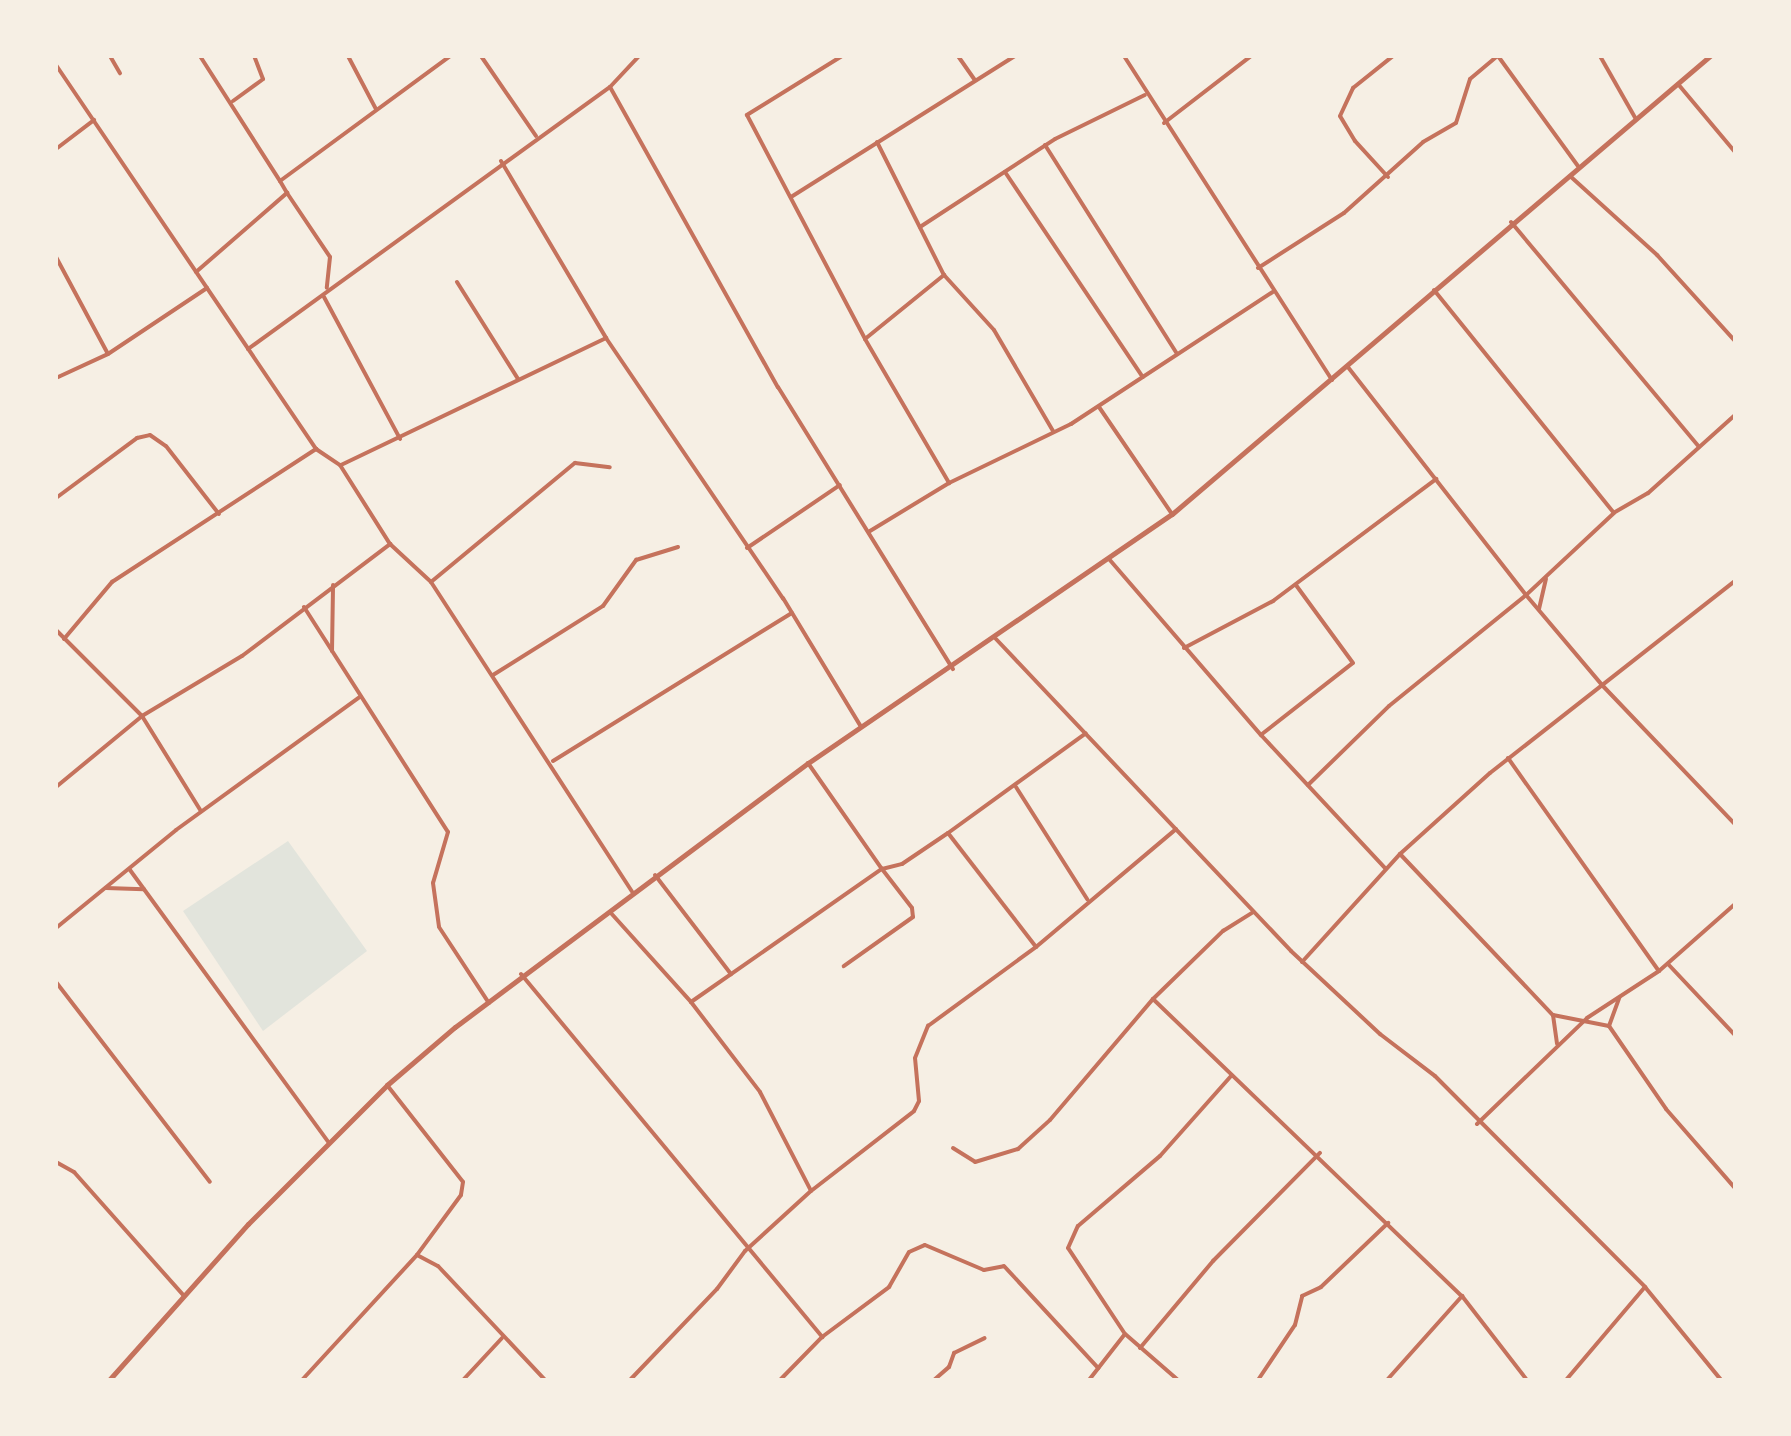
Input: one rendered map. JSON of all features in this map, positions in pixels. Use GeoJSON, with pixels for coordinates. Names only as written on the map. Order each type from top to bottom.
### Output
{"type":"FeatureCollection","features":[{"type":"Feature","properties":{"kind":"street"},"geometry":{"type":"LineString","coordinates":[[110,56],[120,73]]}},
{"type":"Feature","properties":{"kind":"street"},"geometry":{"type":"LineString","coordinates":[[200,56],[233,101],[287,193],[330,257],[325,294],[400,439]]}},
{"type":"Feature","properties":{"kind":"street"},"geometry":{"type":"LineString","coordinates":[[233,101],[263,79],[254,56]]}},
{"type":"Feature","properties":{"kind":"street"},"geometry":{"type":"LineString","coordinates":[[348,56],[376,109]]}},
{"type":"Feature","properties":{"kind":"street"},"geometry":{"type":"LineString","coordinates":[[280,181],[450,56]]}},
{"type":"Feature","properties":{"kind":"street"},"geometry":{"type":"LineString","coordinates":[[481,56],[536,136]]}},
{"type":"Feature","properties":{"kind":"street"},"geometry":{"type":"LineString","coordinates":[[248,349],[501,161],[610,87],[639,56]]}},
{"type":"Feature","properties":{"kind":"street"},"geometry":{"type":"LineString","coordinates":[[842,56],[747,115],[865,339],[949,483]]}},
{"type":"Feature","properties":{"kind":"street"},"geometry":{"type":"LineString","coordinates":[[958,56],[976,81]]}},
{"type":"Feature","properties":{"kind":"street"},"geometry":{"type":"LineString","coordinates":[[791,197],[1015,56]]}},
{"type":"Feature","properties":{"kind":"street"},"geometry":{"type":"LineString","coordinates":[[1124,56],[1163,124],[1332,381]]}},
{"type":"Feature","properties":{"kind":"street"},"geometry":{"type":"LineString","coordinates":[[1163,124],[1251,56]]}},
{"type":"Feature","properties":{"kind":"street"},"geometry":{"type":"LineString","coordinates":[[1388,177],[1355,141],[1340,116],[1353,88],[1393,56]]}},
{"type":"Feature","properties":{"kind":"street"},"geometry":{"type":"LineString","coordinates":[[1258,268],[1344,213],[1388,177],[1423,142],[1458,120],[1470,79],[1497,56],[1578,166]]}},
{"type":"Feature","properties":{"kind":"street"},"geometry":{"type":"LineString","coordinates":[[1600,56],[1636,119]]}},
{"type":"Feature","properties":{"kind":"street"},"geometry":{"type":"LineString","coordinates":[[109,1380],[184,1296],[387,1085],[521,974],[808,763],[953,669],[1172,514],[1332,381],[1511,222],[1710,56]]}},
{"type":"Feature","properties":{"kind":"street"},"geometry":{"type":"LineString","coordinates":[[56,65],[316,449],[340,465],[390,544],[431,582],[552,762],[632,892]]}},
{"type":"Feature","properties":{"kind":"street"},"geometry":{"type":"LineString","coordinates":[[1678,84],[1735,152]]}},
{"type":"Feature","properties":{"kind":"street"},"geometry":{"type":"LineString","coordinates":[[610,87],[778,387],[953,669]]}},
{"type":"Feature","properties":{"kind":"street"},"geometry":{"type":"LineString","coordinates":[[920,227],[1045,145],[1145,95]]}},
{"type":"Feature","properties":{"kind":"street"},"geometry":{"type":"LineString","coordinates":[[56,149],[94,120]]}},
{"type":"Feature","properties":{"kind":"street"},"geometry":{"type":"LineString","coordinates":[[877,142],[944,275],[994,330],[1053,431]]}},
{"type":"Feature","properties":{"kind":"street"},"geometry":{"type":"LineString","coordinates":[[1045,145],[1177,354]]}},
{"type":"Feature","properties":{"kind":"street"},"geometry":{"type":"LineString","coordinates":[[501,161],[606,338],[792,613],[861,727]]}},
{"type":"Feature","properties":{"kind":"street"},"geometry":{"type":"LineString","coordinates":[[1005,172],[1143,377]]}},
{"type":"Feature","properties":{"kind":"street"},"geometry":{"type":"LineString","coordinates":[[1568,174],[1657,255],[1735,341]]}},
{"type":"Feature","properties":{"kind":"street"},"geometry":{"type":"LineString","coordinates":[[196,272],[287,193]]}},
{"type":"Feature","properties":{"kind":"street"},"geometry":{"type":"LineString","coordinates":[[1511,222],[1700,447]]}},
{"type":"Feature","properties":{"kind":"street"},"geometry":{"type":"LineString","coordinates":[[56,257],[108,354]]}},
{"type":"Feature","properties":{"kind":"street"},"geometry":{"type":"LineString","coordinates":[[865,339],[944,275]]}},
{"type":"Feature","properties":{"kind":"street"},"geometry":{"type":"LineString","coordinates":[[457,282],[518,379]]}},
{"type":"Feature","properties":{"kind":"street"},"geometry":{"type":"LineString","coordinates":[[56,378],[108,354],[207,288]]}},
{"type":"Feature","properties":{"kind":"street"},"geometry":{"type":"LineString","coordinates":[[1434,290],[1614,513]]}},
{"type":"Feature","properties":{"kind":"street"},"geometry":{"type":"LineString","coordinates":[[870,531],[949,483],[1099,407],[1273,292]]}},
{"type":"Feature","properties":{"kind":"street"},"geometry":{"type":"LineString","coordinates":[[340,465],[606,338]]}},
{"type":"Feature","properties":{"kind":"street"},"geometry":{"type":"LineString","coordinates":[[1348,367],[1538,610],[1602,685],[1735,824]]}},
{"type":"Feature","properties":{"kind":"street"},"geometry":{"type":"LineString","coordinates":[[1099,407],[1172,514]]}},
{"type":"Feature","properties":{"kind":"street"},"geometry":{"type":"LineString","coordinates":[[1308,785],[1389,706],[1547,577],[1614,513],[1648,493],[1735,415]]}},
{"type":"Feature","properties":{"kind":"street"},"geometry":{"type":"LineString","coordinates":[[56,498],[137,438],[150,435],[166,446],[219,514]]}},
{"type":"Feature","properties":{"kind":"street"},"geometry":{"type":"LineString","coordinates":[[64,639],[112,582],[316,449]]}},
{"type":"Feature","properties":{"kind":"street"},"geometry":{"type":"LineString","coordinates":[[431,582],[575,463],[610,467]]}},
{"type":"Feature","properties":{"kind":"street"},"geometry":{"type":"LineString","coordinates":[[1184,648],[1296,585],[1436,479]]}},
{"type":"Feature","properties":{"kind":"street"},"geometry":{"type":"LineString","coordinates":[[747,548],[840,485]]}},
{"type":"Feature","properties":{"kind":"street"},"geometry":{"type":"LineString","coordinates":[[56,787],[142,716],[242,656],[390,544]]}},
{"type":"Feature","properties":{"kind":"street"},"geometry":{"type":"LineString","coordinates":[[493,675],[603,606],[636,560],[678,547]]}},
{"type":"Feature","properties":{"kind":"street"},"geometry":{"type":"LineString","coordinates":[[1109,559],[1261,735],[1386,869]]}},
{"type":"Feature","properties":{"kind":"street"},"geometry":{"type":"LineString","coordinates":[[1538,610],[1547,577]]}},
{"type":"Feature","properties":{"kind":"street"},"geometry":{"type":"LineString","coordinates":[[1302,962],[1400,854],[1508,758],[1735,581]]}},
{"type":"Feature","properties":{"kind":"street"},"geometry":{"type":"LineString","coordinates":[[332,652],[333,585]]}},
{"type":"Feature","properties":{"kind":"street"},"geometry":{"type":"LineString","coordinates":[[1261,735],[1353,663],[1296,585]]}},
{"type":"Feature","properties":{"kind":"street"},"geometry":{"type":"LineString","coordinates":[[304,607],[448,832],[433,883],[439,927],[489,1003]]}},
{"type":"Feature","properties":{"kind":"street"},"geometry":{"type":"LineString","coordinates":[[552,762],[792,613]]}},
{"type":"Feature","properties":{"kind":"street"},"geometry":{"type":"LineString","coordinates":[[56,630],[142,716],[201,811]]}},
{"type":"Feature","properties":{"kind":"street"},"geometry":{"type":"LineString","coordinates":[[996,639],[1302,962],[1435,1076],[1477,1124],[1645,1287],[1721,1380]]}},
{"type":"Feature","properties":{"kind":"street"},"geometry":{"type":"LineString","coordinates":[[56,928],[201,811],[360,697]]}},
{"type":"Feature","properties":{"kind":"street"},"geometry":{"type":"LineString","coordinates":[[691,1002],[882,869],[902,864],[1016,787],[1086,733]]}},
{"type":"Feature","properties":{"kind":"street"},"geometry":{"type":"LineString","coordinates":[[1508,758],[1659,971]]}},
{"type":"Feature","properties":{"kind":"street"},"geometry":{"type":"LineString","coordinates":[[808,763],[912,908],[913,917],[844,966]]}},
{"type":"Feature","properties":{"kind":"street"},"geometry":{"type":"LineString","coordinates":[[1016,787],[1087,899]]}},
{"type":"Feature","properties":{"kind":"street"},"geometry":{"type":"LineString","coordinates":[[630,1380],[677,1334],[745,1251],[811,1191],[918,1106],[915,1058],[928,1026],[1036,947],[1087,899],[1176,829]]}},
{"type":"Feature","properties":{"kind":"street"},"geometry":{"type":"LineString","coordinates":[[948,833],[1036,947]]}},
{"type":"Feature","properties":{"kind":"street"},"geometry":{"type":"LineString","coordinates":[[1400,854],[1553,1015],[1557,1044]]}},
{"type":"Feature","properties":{"kind":"street"},"geometry":{"type":"LineString","coordinates":[[130,870],[329,1143]]}},
{"type":"Feature","properties":{"kind":"street"},"geometry":{"type":"LineString","coordinates":[[655,875],[731,974]]}},
{"type":"Feature","properties":{"kind":"street"},"geometry":{"type":"LineString","coordinates":[[106,888],[144,889]]}},
{"type":"Feature","properties":{"kind":"street"},"geometry":{"type":"LineString","coordinates":[[1477,1124],[1587,1018],[1659,971],[1735,904]]}},
{"type":"Feature","properties":{"kind":"street"},"geometry":{"type":"LineString","coordinates":[[608,910],[691,1002],[760,1092],[811,1191]]}},
{"type":"Feature","properties":{"kind":"street"},"geometry":{"type":"LineString","coordinates":[[953,1148],[975,1162],[1018,1149],[1050,1120],[1153,999],[1223,931],[1254,912]]}},
{"type":"Feature","properties":{"kind":"street"},"geometry":{"type":"LineString","coordinates":[[1668,964],[1735,1035]]}},
{"type":"Feature","properties":{"kind":"street"},"geometry":{"type":"LineString","coordinates":[[521,974],[745,1251],[822,1337]]}},
{"type":"Feature","properties":{"kind":"street"},"geometry":{"type":"LineString","coordinates":[[56,982],[210,1182]]}},
{"type":"Feature","properties":{"kind":"street"},"geometry":{"type":"LineString","coordinates":[[1609,1026],[1619,997]]}},
{"type":"Feature","properties":{"kind":"street"},"geometry":{"type":"LineString","coordinates":[[1153,999],[1320,1153],[1462,1296],[1527,1380]]}},
{"type":"Feature","properties":{"kind":"street"},"geometry":{"type":"LineString","coordinates":[[1553,1015],[1587,1018],[1609,1026],[1666,1109],[1735,1188]]}},
{"type":"Feature","properties":{"kind":"street"},"geometry":{"type":"LineString","coordinates":[[1178,1380],[1125,1334],[1071,1258],[1070,1237],[1160,1156],[1232,1075]]}},
{"type":"Feature","properties":{"kind":"street"},"geometry":{"type":"LineString","coordinates":[[302,1380],[417,1255],[461,1195],[463,1182],[387,1085]]}},
{"type":"Feature","properties":{"kind":"street"},"geometry":{"type":"LineString","coordinates":[[1139,1348],[1213,1261],[1320,1153]]}},
{"type":"Feature","properties":{"kind":"street"},"geometry":{"type":"LineString","coordinates":[[56,1162],[74,1172],[184,1296]]}},
{"type":"Feature","properties":{"kind":"street"},"geometry":{"type":"LineString","coordinates":[[1258,1380],[1295,1325],[1302,1296],[1321,1287],[1388,1223]]}},
{"type":"Feature","properties":{"kind":"street"},"geometry":{"type":"LineString","coordinates":[[780,1380],[822,1337],[889,1287],[909,1252],[925,1245],[984,1270],[1004,1266],[1098,1368]]}},
{"type":"Feature","properties":{"kind":"street"},"geometry":{"type":"LineString","coordinates":[[417,1255],[438,1266],[545,1380]]}},
{"type":"Feature","properties":{"kind":"street"},"geometry":{"type":"LineString","coordinates":[[1566,1380],[1645,1287]]}},
{"type":"Feature","properties":{"kind":"street"},"geometry":{"type":"LineString","coordinates":[[1387,1380],[1462,1296]]}},
{"type":"Feature","properties":{"kind":"street"},"geometry":{"type":"LineString","coordinates":[[1089,1380],[1125,1334]]}},
{"type":"Feature","properties":{"kind":"street"},"geometry":{"type":"LineString","coordinates":[[463,1380],[503,1337]]}},
{"type":"Feature","properties":{"kind":"street"},"geometry":{"type":"LineString","coordinates":[[934,1380],[949,1367],[954,1353],[985,1338]]}},
{"type":"Feature","properties":{"kind":"shaded area"},"geometry":{"type":"Polygon","coordinates":[[[288,841],[367,951],[263,1031],[183,911],[288,841]]]}}]}
